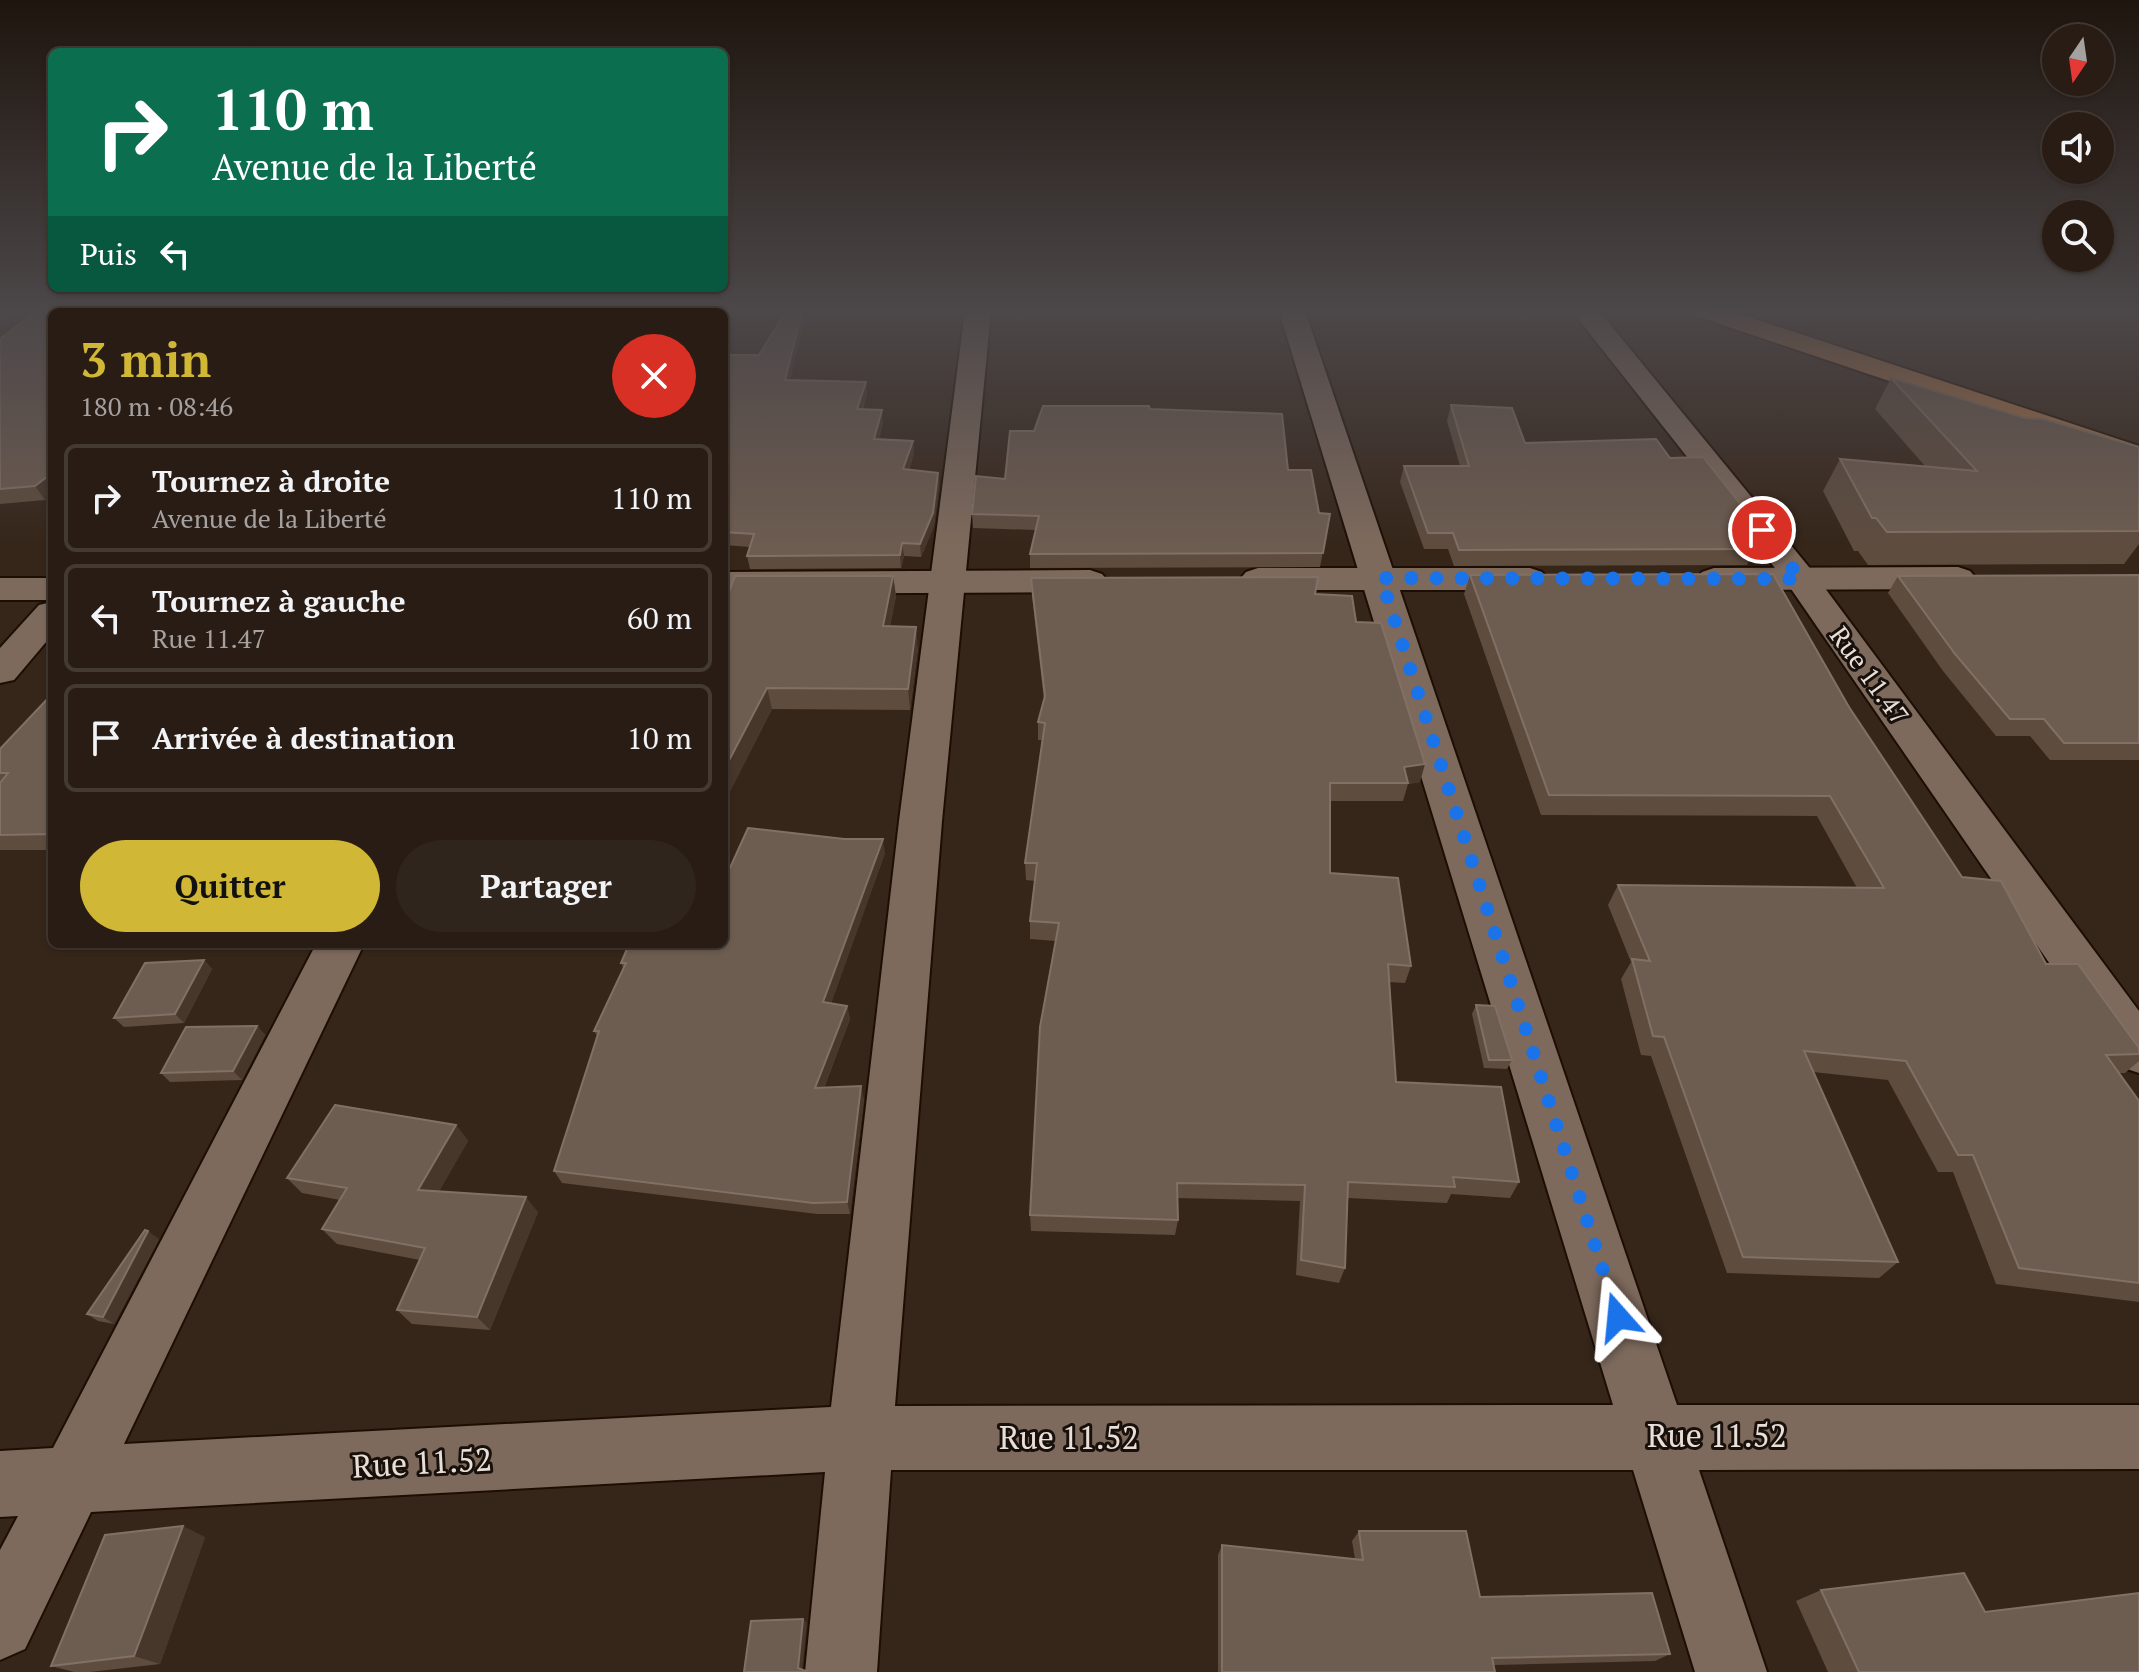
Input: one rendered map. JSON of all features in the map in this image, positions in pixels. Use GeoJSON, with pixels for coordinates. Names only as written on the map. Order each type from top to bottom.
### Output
{"type":"FeatureCollection","features":[{"type":"Feature","properties":{"kind":"main road"},"geometry":{"type":"LineString","coordinates":[[1939,389],[2139,456]]}},
{"type":"Feature","properties":{"kind":"street"},"geometry":{"type":"LineString","coordinates":[[841,1672],[859,1438],[945,582],[968,389]]}},
{"type":"Feature","properties":{"kind":"street"},"geometry":{"type":"LineString","coordinates":[[1318,389],[1731,1672]]}},
{"type":"Feature","properties":{"kind":"street","name":"Rue 11.47"},"geometry":{"type":"LineString","coordinates":[[1648,389],[1801,579],[2139,1051]]}},
{"type":"Feature","properties":{"kind":"street"},"geometry":{"type":"LineString","coordinates":[[1677,579],[1995,578]]}},
{"type":"Feature","properties":{"kind":"street"},"geometry":{"type":"LineString","coordinates":[[1225,580],[1568,579]]}},
{"type":"Feature","properties":{"kind":"street"},"geometry":{"type":"LineString","coordinates":[[728,583],[1116,580]]}},
{"type":"Feature","properties":{"kind":"street"},"geometry":{"type":"LineString","coordinates":[[0,589],[48,589]]}},
{"type":"Feature","properties":{"kind":"street"},"geometry":{"type":"LineString","coordinates":[[0,671],[48,617]]}},
{"type":"Feature","properties":{"kind":"street"},"geometry":{"type":"LineString","coordinates":[[0,1624],[338,948]]}},
{"type":"Feature","properties":{"kind":"street","name":"Rue 11.52"},"geometry":{"type":"LineString","coordinates":[[0,1484],[859,1438],[2139,1437]]}},
{"type":"Feature","properties":{"kind":"building"},"geometry":{"type":"Polygon","coordinates":[[[0,389],[48,389],[48,476],[35,486],[0,489],[0,389]]]}},
{"type":"Feature","properties":{"kind":"building"},"geometry":{"type":"Polygon","coordinates":[[[728,389],[864,389],[857,409],[882,410],[874,439],[913,441],[903,469],[938,473],[933,513],[920,544],[902,543],[900,555],[747,556],[754,534],[728,532],[728,389]]]}},
{"type":"Feature","properties":{"kind":"building"},"geometry":{"type":"Polygon","coordinates":[[[1901,389],[1928,389],[2139,447],[2139,531],[1887,532],[1876,518],[1872,518],[1840,459],[1977,471],[1901,389]]]}},
{"type":"Feature","properties":{"kind":"building"},"geometry":{"type":"Polygon","coordinates":[[[1451,405],[1512,408],[1525,443],[1656,439],[1670,458],[1703,457],[1765,535],[1747,535],[1755,549],[1459,550],[1453,533],[1428,533],[1404,466],[1469,466],[1451,405]]]}},
{"type":"Feature","properties":{"kind":"building"},"geometry":{"type":"Polygon","coordinates":[[[1043,406],[1149,406],[1150,409],[1282,414],[1288,470],[1311,470],[1319,513],[1330,514],[1323,553],[1030,554],[1039,516],[972,514],[976,476],[1005,479],[1010,431],[1034,431],[1043,406]]]}},
{"type":"Feature","properties":{"kind":"building"},"geometry":{"type":"Polygon","coordinates":[[[1773,574],[1849,707],[1962,877],[2001,881],[2046,964],[2078,964],[2139,1048],[2139,1054],[2106,1055],[2139,1101],[2139,1283],[2019,1268],[1973,1155],[1958,1155],[1906,1061],[1804,1051],[1898,1262],[1743,1257],[1664,1037],[1653,1036],[1632,959],[1650,961],[1618,885],[1884,888],[1830,796],[1549,795],[1470,575],[1773,574]]]}},
{"type":"Feature","properties":{"kind":"building"},"geometry":{"type":"Polygon","coordinates":[[[2139,575],[2139,743],[2064,743],[2044,719],[2010,719],[1955,654],[1898,576],[2139,575]]]}},
{"type":"Feature","properties":{"kind":"building"},"geometry":{"type":"Polygon","coordinates":[[[735,576],[893,576],[883,626],[916,627],[908,689],[767,688],[728,762],[728,595],[735,576]]]}},
{"type":"Feature","properties":{"kind":"building"},"geometry":{"type":"Polygon","coordinates":[[[1318,577],[1315,594],[1352,596],[1356,622],[1381,623],[1425,764],[1404,767],[1408,783],[1330,783],[1330,873],[1398,878],[1411,966],[1388,964],[1396,1082],[1501,1087],[1519,1182],[1453,1177],[1455,1187],[1348,1182],[1345,1268],[1301,1260],[1305,1185],[1177,1183],[1178,1220],[1030,1215],[1040,1027],[1059,923],[1030,921],[1037,863],[1025,863],[1045,723],[1038,722],[1045,696],[1031,578],[1318,577]]]}},
{"type":"Feature","properties":{"kind":"building"},"geometry":{"type":"Polygon","coordinates":[[[48,698],[48,834],[0,835],[0,783],[8,773],[0,773],[0,749],[48,698]]]}},
{"type":"Feature","properties":{"kind":"building"},"geometry":{"type":"Polygon","coordinates":[[[748,828],[844,839],[883,839],[823,1002],[847,1006],[815,1088],[861,1086],[847,1202],[813,1203],[554,1171],[599,1031],[594,1031],[626,963],[621,963],[627,948],[728,948],[728,872],[748,828]]]}},
{"type":"Feature","properties":{"kind":"building"},"geometry":{"type":"Polygon","coordinates":[[[204,960],[175,1014],[114,1018],[145,963],[204,960]]]}},
{"type":"Feature","properties":{"kind":"building"},"geometry":{"type":"Polygon","coordinates":[[[1476,1005],[1495,1006],[1512,1060],[1489,1060],[1476,1005]]]}},
{"type":"Feature","properties":{"kind":"building"},"geometry":{"type":"Polygon","coordinates":[[[257,1026],[233,1071],[161,1073],[186,1027],[257,1026]]]}},
{"type":"Feature","properties":{"kind":"building"},"geometry":{"type":"Polygon","coordinates":[[[335,1105],[456,1125],[418,1190],[526,1197],[477,1317],[397,1310],[425,1248],[322,1229],[347,1188],[287,1178],[335,1105]]]}},
{"type":"Feature","properties":{"kind":"building"},"geometry":{"type":"Polygon","coordinates":[[[145,1230],[148,1231],[103,1317],[87,1314],[145,1230]]]}},
{"type":"Feature","properties":{"kind":"building"},"geometry":{"type":"Polygon","coordinates":[[[183,1526],[134,1656],[51,1666],[105,1535],[183,1526]]]}},
{"type":"Feature","properties":{"kind":"building"},"geometry":{"type":"Polygon","coordinates":[[[1359,1531],[1466,1531],[1480,1597],[1652,1593],[1670,1654],[1492,1658],[1495,1672],[1222,1672],[1222,1545],[1363,1560],[1359,1531]]]}},
{"type":"Feature","properties":{"kind":"building"},"geometry":{"type":"Polygon","coordinates":[[[1964,1573],[1985,1612],[2139,1593],[2139,1672],[1859,1672],[1821,1590],[1964,1573]]]}},
{"type":"Feature","properties":{"kind":"building"},"geometry":{"type":"Polygon","coordinates":[[[803,1619],[798,1668],[808,1672],[744,1672],[751,1621],[803,1619]]]}},
{"type":"Feature","properties":{"kind":"route"},"geometry":{"type":"LineString","coordinates":[[1618,1317],[1381,578],[1801,579],[1762,530]]}}]}
